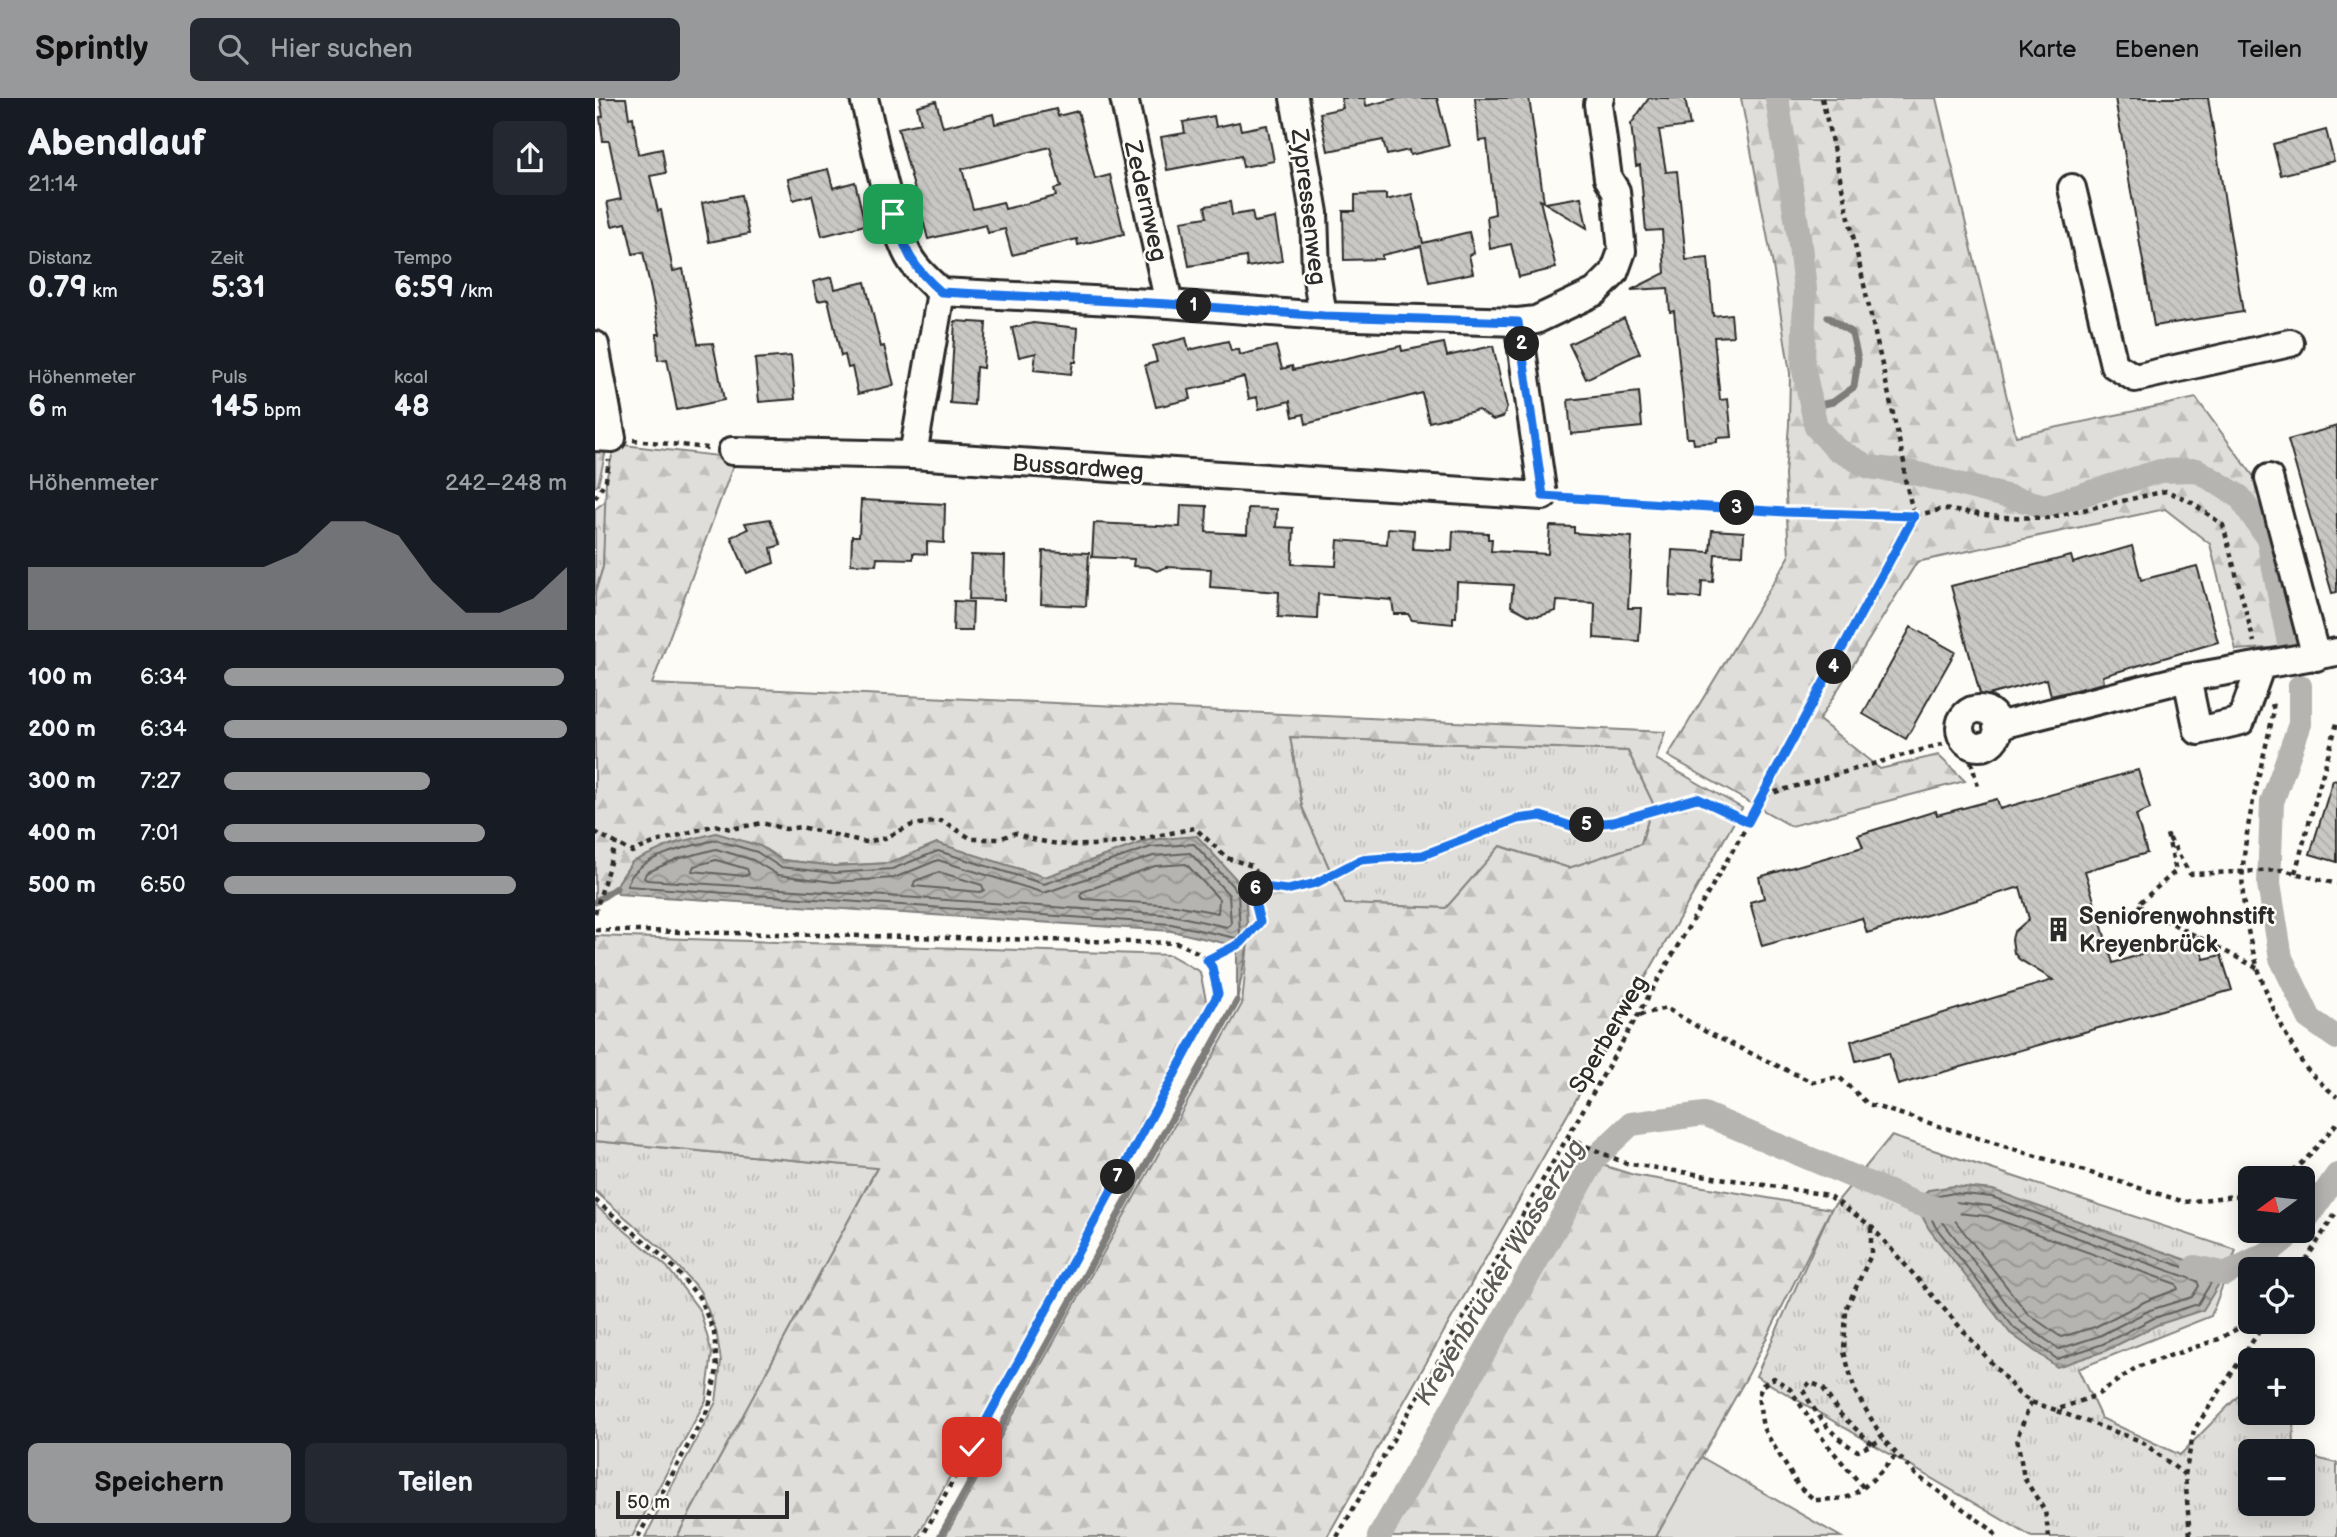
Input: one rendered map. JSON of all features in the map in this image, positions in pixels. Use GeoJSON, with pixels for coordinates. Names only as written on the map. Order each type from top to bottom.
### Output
{"type":"FeatureCollection","features":[{"type":"Feature","properties":{"kind":"street"},"geometry":{"type":"LineString","coordinates":[[864,98],[893,214],[907,252],[923,276],[941,292],[1169,304],[1324,316],[1518,322],[1536,320],[1595,292],[1614,273],[1622,251],[1616,191],[1608,178],[1598,104],[1600,98]]}},
{"type":"Feature","properties":{"kind":"street","name":"Zedernweg"},"geometry":{"type":"LineString","coordinates":[[1124,98],[1169,304]]}},
{"type":"Feature","properties":{"kind":"street","name":"Zypressenweg"},"geometry":{"type":"LineString","coordinates":[[1294,98],[1314,213],[1316,272],[1324,316]]}},
{"type":"Feature","properties":{"kind":"street"},"geometry":{"type":"LineString","coordinates":[[2072,188],[2114,365],[2135,378],[2290,344]]}},
{"type":"Feature","properties":{"kind":"street"},"geometry":{"type":"LineString","coordinates":[[913,455],[941,292]]}},
{"type":"Feature","properties":{"kind":"street"},"geometry":{"type":"LineString","coordinates":[[1518,322],[1543,496]]}},
{"type":"Feature","properties":{"kind":"street"},"geometry":{"type":"LineString","coordinates":[[595,345],[603,438]]}},
{"type":"Feature","properties":{"kind":"street","name":"Bussardweg"},"geometry":{"type":"LineString","coordinates":[[732,451],[913,455],[1543,496]]}},
{"type":"Feature","properties":{"kind":"street"},"geometry":{"type":"LineString","coordinates":[[1965,740],[1972,746],[1985,746],[1994,738],[1997,726],[2187,678],[2326,654],[2269,478]]}},
{"type":"Feature","properties":{"kind":"street"},"geometry":{"type":"LineString","coordinates":[[2187,678],[2198,731],[2241,721],[2261,666]]}},
{"type":"Feature","properties":{"kind":"path"},"geometry":{"type":"LineString","coordinates":[[1822,98],[1914,516]]}},
{"type":"Feature","properties":{"kind":"path"},"geometry":{"type":"LineString","coordinates":[[595,498],[607,480],[603,438],[732,451]]}},
{"type":"Feature","properties":{"kind":"path"},"geometry":{"type":"LineString","coordinates":[[1543,496],[1785,512],[1914,516],[1943,509],[1999,517],[2048,518],[2166,491],[2188,500],[2223,525],[2274,710],[2247,835],[2243,870],[2246,915],[2258,968],[2274,1011],[2304,1066],[2337,1097]]}},
{"type":"Feature","properties":{"kind":"path","name":"Sperberweg"},"geometry":{"type":"LineString","coordinates":[[1337,1537],[1764,796],[1914,516]]}},
{"type":"Feature","properties":{"kind":"path"},"geometry":{"type":"LineString","coordinates":[[2295,873],[2337,723]]}},
{"type":"Feature","properties":{"kind":"path"},"geometry":{"type":"LineString","coordinates":[[1764,796],[1965,740],[1978,787]]}},
{"type":"Feature","properties":{"kind":"path"},"geometry":{"type":"LineString","coordinates":[[1207,960],[1241,943],[1260,922],[1252,890],[1264,887],[1287,890],[1316,883],[1360,860],[1423,855],[1517,819],[1541,816],[1571,826],[1613,822],[1697,798],[1748,822]]}},
{"type":"Feature","properties":{"kind":"path"},"geometry":{"type":"LineString","coordinates":[[595,832],[632,852],[715,825],[731,829],[762,823],[786,829],[801,827],[866,842],[885,838],[912,825],[942,821],[972,839],[999,839],[1015,833],[1034,841],[1086,846],[1130,841],[1195,828],[1227,859],[1252,866],[1264,887]]}},
{"type":"Feature","properties":{"kind":"path"},"geometry":{"type":"LineString","coordinates":[[2258,968],[2137,905],[2176,872],[2167,834],[2190,874],[2283,870],[2337,884]]}},
{"type":"Feature","properties":{"kind":"path"},"geometry":{"type":"LineString","coordinates":[[595,913],[616,842]]}},
{"type":"Feature","properties":{"kind":"path"},"geometry":{"type":"LineString","coordinates":[[595,930],[1178,943],[1202,953],[1212,967],[1218,994],[922,1537]]}},
{"type":"Feature","properties":{"kind":"path"},"geometry":{"type":"LineString","coordinates":[[1640,1015],[1666,1008],[1708,1032],[1812,1082],[1839,1077],[1868,1104],[2185,1202],[2238,1196]]}},
{"type":"Feature","properties":{"kind":"path"},"geometry":{"type":"LineString","coordinates":[[2298,1166],[2337,1123]]}},
{"type":"Feature","properties":{"kind":"path"},"geometry":{"type":"LineString","coordinates":[[1568,1138],[1625,1163],[1828,1195],[1871,1226],[2019,1394],[2031,1402],[2141,1441],[2185,1475]]}},
{"type":"Feature","properties":{"kind":"path"},"geometry":{"type":"LineString","coordinates":[[595,1200],[667,1260],[699,1297],[714,1332],[717,1369],[709,1407],[638,1537]]}},
{"type":"Feature","properties":{"kind":"path"},"geometry":{"type":"LineString","coordinates":[[2308,1257],[2337,1211]]}},
{"type":"Feature","properties":{"kind":"path"},"geometry":{"type":"LineString","coordinates":[[1871,1226],[1871,1255],[1846,1309],[1844,1352],[1855,1391],[1883,1439],[1916,1475],[1992,1530],[1997,1537]]}},
{"type":"Feature","properties":{"kind":"path"},"geometry":{"type":"LineString","coordinates":[[2056,1410],[2097,1395],[2137,1367],[2218,1339],[2238,1328]]}},
{"type":"Feature","properties":{"kind":"path"},"geometry":{"type":"LineString","coordinates":[[2190,1537],[2185,1475],[2194,1430],[2257,1334]]}},
{"type":"Feature","properties":{"kind":"path"},"geometry":{"type":"LineString","coordinates":[[1863,1487],[1825,1442],[1790,1389],[1774,1378],[1763,1385],[1758,1396],[1763,1428],[1799,1487],[1815,1500],[1848,1497],[1863,1487],[1877,1476],[1897,1454]]}},
{"type":"Feature","properties":{"kind":"path"},"geometry":{"type":"LineString","coordinates":[[1872,1444],[1839,1413],[1823,1388],[1810,1382],[1803,1390],[1817,1416],[1846,1445],[1858,1451],[1883,1439]]}},
{"type":"Feature","properties":{"kind":"path"},"geometry":{"type":"LineString","coordinates":[[2031,1402],[2017,1438],[2024,1478],[2045,1511],[2049,1537]]}},
{"type":"Feature","properties":{"kind":"green space"},"geometry":{"type":"Polygon","coordinates":[[[1741,98],[1936,98],[2016,436],[2196,398],[2257,481],[2299,646],[2236,650],[2210,544],[2165,509],[1917,562],[1819,720],[1880,769],[1938,755],[1965,781],[1791,826],[1668,756],[1789,557],[1785,475],[1790,373],[1741,98]]]}},
{"type":"Feature","properties":{"kind":"green space"},"geometry":{"type":"Polygon","coordinates":[[[615,444],[736,458],[652,684],[1665,732],[1656,759],[1742,808],[1327,1537],[945,1537],[1242,1004],[1248,942],[1245,889],[1149,840],[1045,877],[937,843],[890,863],[835,866],[782,860],[760,846],[632,862],[616,886],[595,899],[595,593],[603,567],[606,480],[615,444]],[[1290,737],[1302,807],[1345,904],[1446,908],[1500,846],[1569,868],[1641,844],[1653,803],[1628,751],[1290,737]]]}},
{"type":"Feature","properties":{"kind":"green space"},"geometry":{"type":"Polygon","coordinates":[[[595,450],[606,451],[598,485],[595,487],[595,450]]]}},
{"type":"Feature","properties":{"kind":"green space"},"geometry":{"type":"Polygon","coordinates":[[[606,501],[603,567],[595,593],[595,509],[606,501]]]}},
{"type":"Feature","properties":{"kind":"green space"},"geometry":{"type":"Polygon","coordinates":[[[1290,737],[1628,751],[1653,803],[1641,844],[1569,868],[1501,846],[1446,908],[1345,904],[1302,807],[1290,737]]]}},
{"type":"Feature","properties":{"kind":"green space"},"geometry":{"type":"Polygon","coordinates":[[[595,936],[1170,955],[1200,972],[1207,1005],[917,1537],[677,1537],[877,1168],[595,1141],[595,936]]]}},
{"type":"Feature","properties":{"kind":"green space"},"geometry":{"type":"Polygon","coordinates":[[[1891,1136],[2236,1250],[2211,1316],[2078,1369],[2101,1418],[2180,1455],[2238,1396],[2238,1425],[2293,1425],[2294,1439],[2238,1439],[2238,1516],[2315,1516],[2315,1458],[2337,1463],[2337,1537],[2032,1537],[1756,1376],[1831,1209],[1891,1136]]]}},
{"type":"Feature","properties":{"kind":"green space"},"geometry":{"type":"Polygon","coordinates":[[[595,1141],[877,1168],[677,1537],[645,1537],[716,1402],[721,1361],[716,1330],[700,1291],[664,1251],[595,1191],[595,1141]]]}},
{"type":"Feature","properties":{"kind":"green space"},"geometry":{"type":"Polygon","coordinates":[[[1602,1165],[1634,1175],[1831,1209],[1748,1375],[1656,1537],[1390,1537],[1602,1165]]]}},
{"type":"Feature","properties":{"kind":"green space"},"geometry":{"type":"Polygon","coordinates":[[[595,1205],[667,1267],[700,1311],[712,1353],[706,1400],[632,1537],[595,1537],[595,1205]]]}},
{"type":"Feature","properties":{"kind":"green space"},"geometry":{"type":"Polygon","coordinates":[[[1701,1457],[1841,1537],[1656,1537],[1701,1457]]]}},
{"type":"Feature","properties":{"kind":"water"},"geometry":{"type":"Polygon","coordinates":[[[716,833],[760,846],[782,860],[835,866],[890,863],[937,843],[1045,877],[1149,840],[1197,836],[1245,889],[1248,942],[1237,1001],[1237,946],[1171,931],[618,894],[616,886],[632,862],[672,844],[716,833]]]}},
{"type":"Feature","properties":{"kind":"water"},"geometry":{"type":"Polygon","coordinates":[[[1954,1186],[1993,1190],[2225,1274],[2203,1310],[2157,1325],[2105,1351],[2057,1367],[2010,1333],[1929,1229],[1915,1203],[1929,1190],[1954,1186]]]}},
{"type":"Feature","properties":{"kind":"building"},"geometry":{"type":"Polygon","coordinates":[[[600,98],[626,98],[629,118],[633,117],[638,154],[662,149],[666,173],[650,176],[658,211],[661,210],[673,271],[683,269],[698,344],[713,343],[724,400],[677,410],[667,359],[658,360],[657,334],[660,334],[643,252],[633,254],[626,223],[612,226],[607,202],[621,199],[609,141],[603,141],[600,98]]]}},
{"type":"Feature","properties":{"kind":"building"},"geometry":{"type":"Polygon","coordinates":[[[1341,98],[1365,98],[1366,106],[1398,98],[1437,98],[1449,146],[1410,155],[1409,150],[1387,155],[1383,140],[1328,151],[1320,113],[1343,108],[1341,98]]]}},
{"type":"Feature","properties":{"kind":"building"},"geometry":{"type":"Polygon","coordinates":[[[1475,98],[1529,98],[1544,202],[1540,200],[1556,268],[1519,277],[1511,244],[1490,249],[1487,216],[1495,214],[1487,140],[1479,141],[1475,98]]]}},
{"type":"Feature","properties":{"kind":"building"},"geometry":{"type":"Polygon","coordinates":[[[1649,98],[1685,98],[1690,126],[1659,130],[1666,172],[1677,171],[1686,260],[1708,258],[1713,316],[1731,314],[1733,336],[1714,337],[1720,400],[1728,399],[1732,437],[1717,438],[1717,442],[1694,444],[1693,438],[1687,438],[1674,311],[1670,312],[1668,288],[1631,290],[1665,273],[1662,230],[1646,231],[1640,165],[1636,166],[1631,124],[1649,98]]]}},
{"type":"Feature","properties":{"kind":"building"},"geometry":{"type":"Polygon","coordinates":[[[2115,98],[2208,98],[2243,312],[2154,326],[2115,98]]]}},
{"type":"Feature","properties":{"kind":"building"},"geometry":{"type":"Polygon","coordinates":[[[936,101],[943,127],[993,114],[995,124],[1056,109],[1058,116],[1078,111],[1095,179],[1110,175],[1124,234],[1078,245],[1077,239],[1012,255],[1005,229],[988,233],[986,225],[928,239],[898,128],[921,123],[917,106],[936,101]],[[1050,147],[962,169],[973,209],[1003,202],[1005,209],[1056,196],[1054,189],[1061,187],[1050,147]]]}},
{"type":"Feature","properties":{"kind":"building"},"geometry":{"type":"Polygon","coordinates":[[[1214,116],[1216,127],[1239,122],[1241,130],[1267,125],[1274,161],[1243,167],[1241,156],[1167,170],[1161,137],[1185,133],[1183,122],[1214,116]]]}},
{"type":"Feature","properties":{"kind":"building"},"geometry":{"type":"Polygon","coordinates":[[[2326,130],[2334,161],[2281,175],[2273,144],[2326,130]]]}},
{"type":"Feature","properties":{"kind":"building"},"geometry":{"type":"Polygon","coordinates":[[[828,169],[833,188],[855,182],[865,225],[822,236],[812,195],[793,200],[788,179],[828,169]]]}},
{"type":"Feature","properties":{"kind":"building"},"geometry":{"type":"Polygon","coordinates":[[[1386,194],[1386,200],[1412,194],[1423,243],[1469,232],[1474,253],[1469,255],[1473,273],[1429,282],[1421,246],[1382,255],[1382,259],[1344,260],[1343,211],[1355,211],[1355,195],[1386,194]]]}},
{"type":"Feature","properties":{"kind":"building"},"geometry":{"type":"Polygon","coordinates":[[[741,195],[749,234],[709,242],[702,203],[741,195]]]}},
{"type":"Feature","properties":{"kind":"building"},"geometry":{"type":"Polygon","coordinates":[[[1581,197],[1587,228],[1545,203],[1581,197]]]}},
{"type":"Feature","properties":{"kind":"building"},"geometry":{"type":"Polygon","coordinates":[[[1230,202],[1232,215],[1252,212],[1254,222],[1275,218],[1282,261],[1247,267],[1246,257],[1189,266],[1181,221],[1207,217],[1205,206],[1230,202]]]}},
{"type":"Feature","properties":{"kind":"building"},"geometry":{"type":"Polygon","coordinates":[[[832,277],[835,289],[865,282],[881,347],[884,346],[894,385],[858,394],[852,367],[848,368],[845,355],[841,356],[828,299],[818,301],[813,282],[832,277]]]}},
{"type":"Feature","properties":{"kind":"building"},"geometry":{"type":"Polygon","coordinates":[[[1624,318],[1640,353],[1586,379],[1569,344],[1624,318]]]}},
{"type":"Feature","properties":{"kind":"building"},"geometry":{"type":"Polygon","coordinates":[[[955,321],[986,323],[983,368],[976,367],[974,405],[950,403],[955,321]]]}},
{"type":"Feature","properties":{"kind":"building"},"geometry":{"type":"Polygon","coordinates":[[[1033,323],[1078,328],[1076,362],[1073,362],[1071,374],[1034,370],[1036,353],[1019,357],[1012,328],[1033,323]]]}},
{"type":"Feature","properties":{"kind":"building"},"geometry":{"type":"Polygon","coordinates":[[[1186,338],[1189,350],[1228,341],[1231,351],[1239,349],[1240,355],[1276,346],[1282,369],[1292,366],[1293,370],[1401,346],[1402,351],[1444,343],[1447,356],[1493,346],[1507,408],[1503,417],[1493,420],[1478,410],[1429,422],[1422,393],[1306,424],[1304,414],[1293,417],[1290,401],[1259,409],[1257,397],[1249,399],[1244,377],[1189,390],[1191,399],[1156,407],[1145,365],[1157,362],[1153,346],[1186,338]]]}},
{"type":"Feature","properties":{"kind":"building"},"geometry":{"type":"Polygon","coordinates":[[[791,356],[795,399],[759,402],[755,359],[791,356]]]}},
{"type":"Feature","properties":{"kind":"building"},"geometry":{"type":"Polygon","coordinates":[[[1639,392],[1642,427],[1571,434],[1568,400],[1639,392]]]}},
{"type":"Feature","properties":{"kind":"building"},"geometry":{"type":"Polygon","coordinates":[[[2337,426],[2337,592],[2332,593],[2288,440],[2337,426]]]}},
{"type":"Feature","properties":{"kind":"building"},"geometry":{"type":"Polygon","coordinates":[[[861,500],[945,504],[944,543],[927,542],[927,554],[913,553],[913,559],[877,558],[876,565],[851,564],[852,536],[859,536],[861,500]]]}},
{"type":"Feature","properties":{"kind":"building"},"geometry":{"type":"Polygon","coordinates":[[[1181,505],[1207,506],[1206,532],[1247,534],[1248,508],[1277,509],[1276,527],[1294,528],[1292,564],[1336,566],[1338,540],[1387,544],[1388,528],[1414,530],[1413,549],[1452,551],[1453,531],[1488,533],[1488,539],[1492,539],[1491,551],[1548,554],[1550,526],[1574,527],[1574,533],[1632,537],[1628,608],[1641,608],[1639,641],[1594,638],[1595,603],[1557,601],[1556,611],[1539,616],[1528,615],[1511,606],[1513,585],[1457,582],[1456,617],[1453,617],[1453,624],[1412,620],[1408,614],[1394,614],[1392,600],[1318,594],[1317,619],[1278,617],[1279,592],[1210,587],[1211,569],[1166,567],[1157,571],[1149,567],[1133,566],[1134,559],[1092,557],[1094,523],[1180,527],[1181,505]]]}},
{"type":"Feature","properties":{"kind":"building"},"geometry":{"type":"Polygon","coordinates":[[[770,519],[781,545],[771,548],[774,563],[747,573],[731,537],[748,529],[745,523],[770,519]]]}},
{"type":"Feature","properties":{"kind":"building"},"geometry":{"type":"Polygon","coordinates":[[[1712,530],[1744,532],[1743,555],[1715,554],[1713,582],[1702,581],[1701,598],[1670,596],[1672,550],[1710,552],[1712,530]]]}},
{"type":"Feature","properties":{"kind":"building"},"geometry":{"type":"Polygon","coordinates":[[[2132,546],[2141,580],[2197,566],[2218,642],[2103,676],[2104,683],[2051,696],[2047,679],[1981,697],[1951,586],[2071,556],[2073,563],[2132,546]]]}},
{"type":"Feature","properties":{"kind":"building"},"geometry":{"type":"Polygon","coordinates":[[[1043,551],[1089,553],[1086,606],[1041,604],[1043,551]]]}},
{"type":"Feature","properties":{"kind":"building"},"geometry":{"type":"Polygon","coordinates":[[[971,555],[1005,556],[1004,600],[969,599],[971,555]]]}},
{"type":"Feature","properties":{"kind":"building"},"geometry":{"type":"Polygon","coordinates":[[[954,601],[973,602],[972,631],[953,631],[954,601]]]}},
{"type":"Feature","properties":{"kind":"building"},"geometry":{"type":"Polygon","coordinates":[[[1911,627],[1955,652],[1906,739],[1863,714],[1911,627]]]}},
{"type":"Feature","properties":{"kind":"building","name":"Seniorenwohnstift Kreyenbrück"},"geometry":{"type":"Polygon","coordinates":[[[2138,770],[2150,809],[2136,815],[2147,853],[2085,871],[2113,963],[2198,937],[2204,959],[2221,955],[2232,990],[1898,1085],[1889,1053],[1856,1061],[1851,1041],[2053,980],[2014,953],[2014,932],[2029,919],[2020,887],[1867,933],[1862,918],[1762,946],[1750,902],[1764,898],[1759,877],[1863,847],[1858,835],[1936,811],[1937,815],[1997,799],[2000,809],[2138,770]]]}},
{"type":"Feature","properties":{"kind":"building"},"geometry":{"type":"Polygon","coordinates":[[[2333,780],[2337,781],[2337,862],[2310,854],[2333,780]]]}},
{"type":"Feature","properties":{"kind":"waterway"},"geometry":{"type":"LineString","coordinates":[[1777,98],[1805,289],[1803,366],[1816,427],[1836,449],[1869,467],[1914,473],[2045,506],[2160,471],[2197,470],[2240,497],[2268,539],[2289,643]]}},
{"type":"Feature","properties":{"kind":"waterway"},"geometry":{"type":"LineString","coordinates":[[1810,407],[1833,402],[1854,387],[1858,359],[1852,333],[1828,317]]}},
{"type":"Feature","properties":{"kind":"waterway"},"geometry":{"type":"LineString","coordinates":[[2300,686],[2300,724],[2272,802],[2269,884],[2281,958],[2310,1019],[2337,1038]]}},
{"type":"Feature","properties":{"kind":"waterway"},"geometry":{"type":"LineString","coordinates":[[595,902],[616,888]]}},
{"type":"Feature","properties":{"kind":"waterway"},"geometry":{"type":"LineString","coordinates":[[940,1537],[1237,1001]]}},
{"type":"Feature","properties":{"kind":"waterway","name":"Kreyenbrücker Wasserzug"},"geometry":{"type":"LineString","coordinates":[[1379,1537],[1596,1157],[1631,1124],[1704,1114],[1915,1203],[1948,1211]]}},
{"type":"Feature","properties":{"kind":"waterway"},"geometry":{"type":"LineString","coordinates":[[2315,1207],[2337,1175]]}},
{"type":"Feature","properties":{"kind":"waterway"},"geometry":{"type":"LineString","coordinates":[[2195,1267],[2225,1274],[2268,1253],[2280,1243]]}},
{"type":"Feature","properties":{"kind":"place","name":"Seniorenwohnstift Kreyenbrück"},"geometry":{"type":"Point","coordinates":[2059,930]}},
{"type":"Feature","properties":{"kind":"route"},"geometry":{"type":"LineString","coordinates":[[893,214],[907,252],[923,276],[941,292],[1169,304],[1324,316],[1518,322],[1543,496],[1785,512],[1914,516],[1748,822],[1697,798],[1613,822],[1571,826],[1541,816],[1517,819],[1423,855],[1360,860],[1316,883],[1287,890],[1264,887],[1252,890],[1260,922],[1241,943],[1207,960],[1212,967],[1218,994],[972,1447]]}}]}
